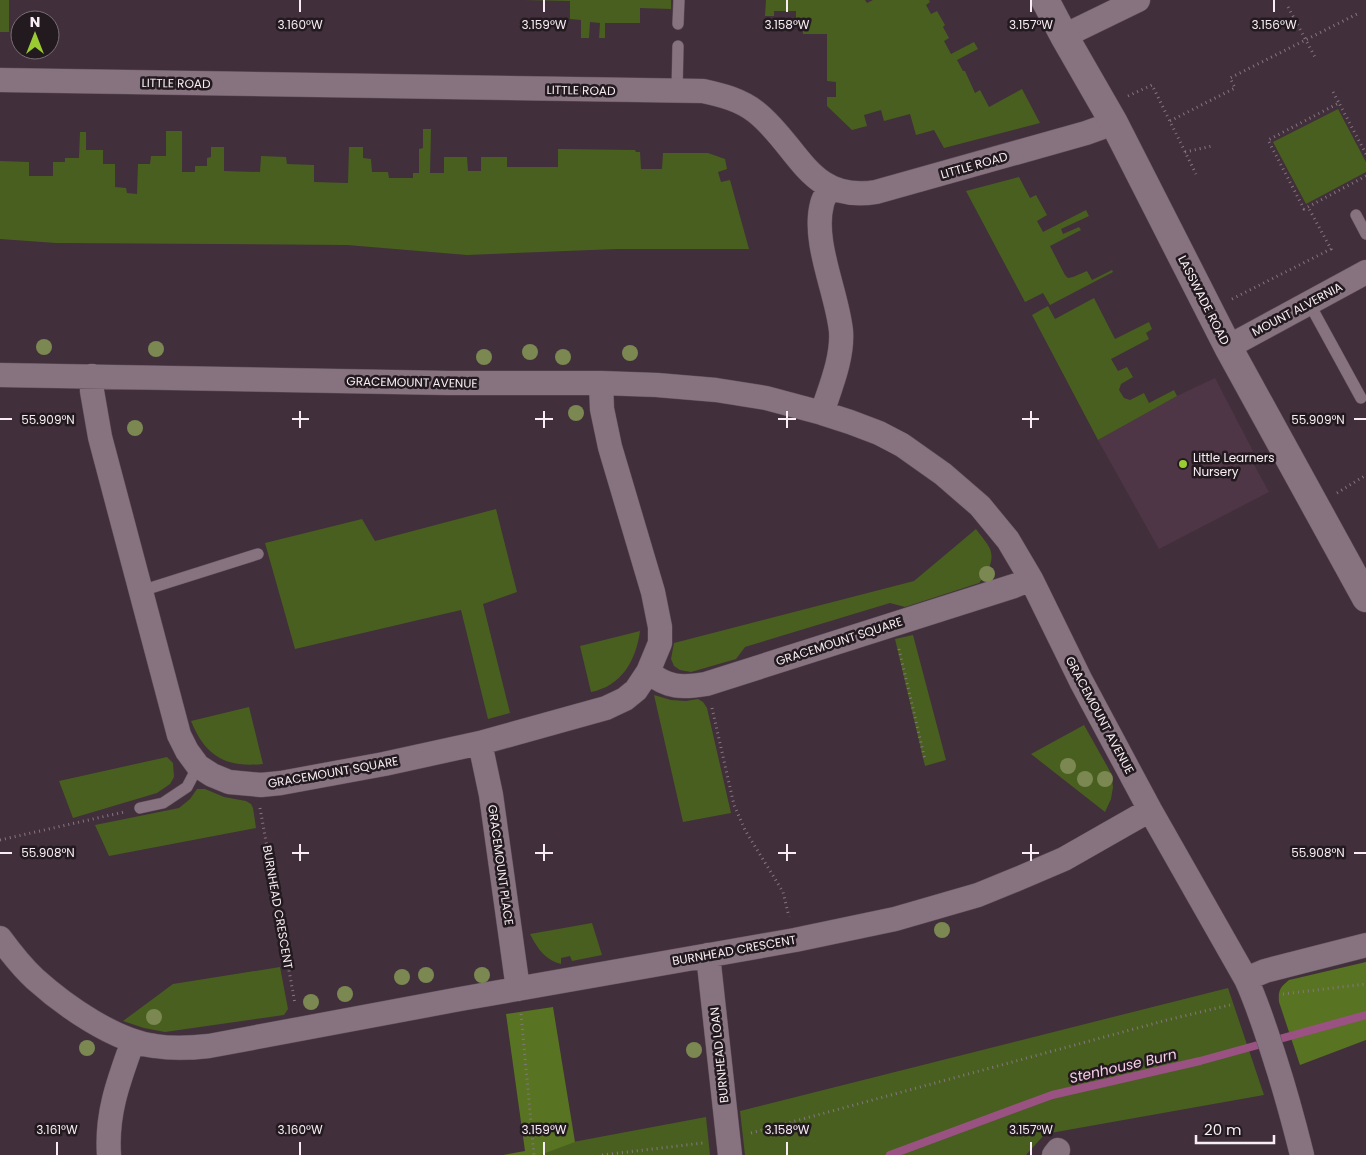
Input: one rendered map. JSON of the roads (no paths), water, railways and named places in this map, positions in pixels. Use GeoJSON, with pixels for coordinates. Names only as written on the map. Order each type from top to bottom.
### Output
{"type":"FeatureCollection","features":[{"type":"Feature","properties":{"kind":"street","name":"LASSWADE ROAD"},"geometry":{"type":"LineString","coordinates":[[1045,0],[1110,115],[1228,346],[1366,598]]}},
{"type":"Feature","properties":{"kind":"street"},"geometry":{"type":"LineString","coordinates":[[1064,36],[1138,0]]}},
{"type":"Feature","properties":{"kind":"street","name":"LITTLE ROAD"},"geometry":{"type":"LineString","coordinates":[[0,80],[703,91],[732,98],[755,111],[770,125],[812,175],[831,187],[854,194],[876,192],[1086,133],[1110,115]]}},
{"type":"Feature","properties":{"kind":"street"},"geometry":{"type":"LineString","coordinates":[[822,413],[836,371],[841,333],[837,305],[820,234],[822,202],[831,187]]}},
{"type":"Feature","properties":{"kind":"street","name":"MOUNT ALVERNIA"},"geometry":{"type":"LineString","coordinates":[[1228,346],[1366,272]]}},
{"type":"Feature","properties":{"kind":"street","name":"GRACEMOUNT AVENUE"},"geometry":{"type":"LineString","coordinates":[[0,375],[657,385],[716,390],[766,398],[850,422],[879,433],[902,445],[943,474],[980,506],[1008,540],[1031,579],[1150,810],[1250,989],[1265,1027],[1302,1155]]}},
{"type":"Feature","properties":{"kind":"street","name":"GRACEMOUNT SQUARE"},"geometry":{"type":"LineString","coordinates":[[92,376],[92,391],[100,437],[179,735],[187,751],[198,766],[212,775],[228,782],[261,785],[384,764],[480,743],[606,708],[625,699],[636,690],[648,672],[660,643],[660,627],[653,592],[610,447],[602,409],[601,383]]}},
{"type":"Feature","properties":{"kind":"street","name":"GRACEMOUNT SQUARE"},"geometry":{"type":"LineString","coordinates":[[648,672],[658,680],[679,687],[706,684],[1031,579]]}},
{"type":"Feature","properties":{"kind":"street","name":"GRACEMOUNT PLACE"},"geometry":{"type":"LineString","coordinates":[[480,743],[491,795],[518,989]]}},
{"type":"Feature","properties":{"kind":"street","name":"BURNHEAD CRESCENT"},"geometry":{"type":"LineString","coordinates":[[0,938],[17,961],[34,979],[80,1014],[133,1041],[154,1046],[183,1049],[299,1030],[795,940],[896,919],[978,895],[1064,859],[1150,810]]}},
{"type":"Feature","properties":{"kind":"street"},"geometry":{"type":"LineString","coordinates":[[1250,989],[1265,971],[1366,945]]}},
{"type":"Feature","properties":{"kind":"street","name":"BURNHEAD LOAN"},"geometry":{"type":"LineString","coordinates":[[708,955],[729,1147]]}},
{"type":"Feature","properties":{"kind":"street"},"geometry":{"type":"LineString","coordinates":[[109,1155],[110,1115],[118,1081],[133,1041]]}},
{"type":"Feature","properties":{"kind":"lane"},"geometry":{"type":"LineString","coordinates":[[678,24],[679,0]]}},
{"type":"Feature","properties":{"kind":"lane"},"geometry":{"type":"LineString","coordinates":[[677,91],[678,46]]}},
{"type":"Feature","properties":{"kind":"lane"},"geometry":{"type":"LineString","coordinates":[[1356,215],[1366,234]]}},
{"type":"Feature","properties":{"kind":"lane"},"geometry":{"type":"LineString","coordinates":[[1309,303],[1361,398]]}},
{"type":"Feature","properties":{"kind":"lane"},"geometry":{"type":"LineString","coordinates":[[141,591],[258,554]]}},
{"type":"Feature","properties":{"kind":"lane"},"geometry":{"type":"LineString","coordinates":[[140,808],[163,803],[187,787],[198,766]]}},
{"type":"Feature","properties":{"kind":"waterway","name":"Stenhouse Burn"},"geometry":{"type":"LineString","coordinates":[[890,1155],[1052,1095],[1200,1061],[1366,1015]]}},
{"type":"Feature","properties":{"kind":"place","name":"Little Learners Nursery"},"geometry":{"type":"Point","coordinates":[1183,464]}}]}
